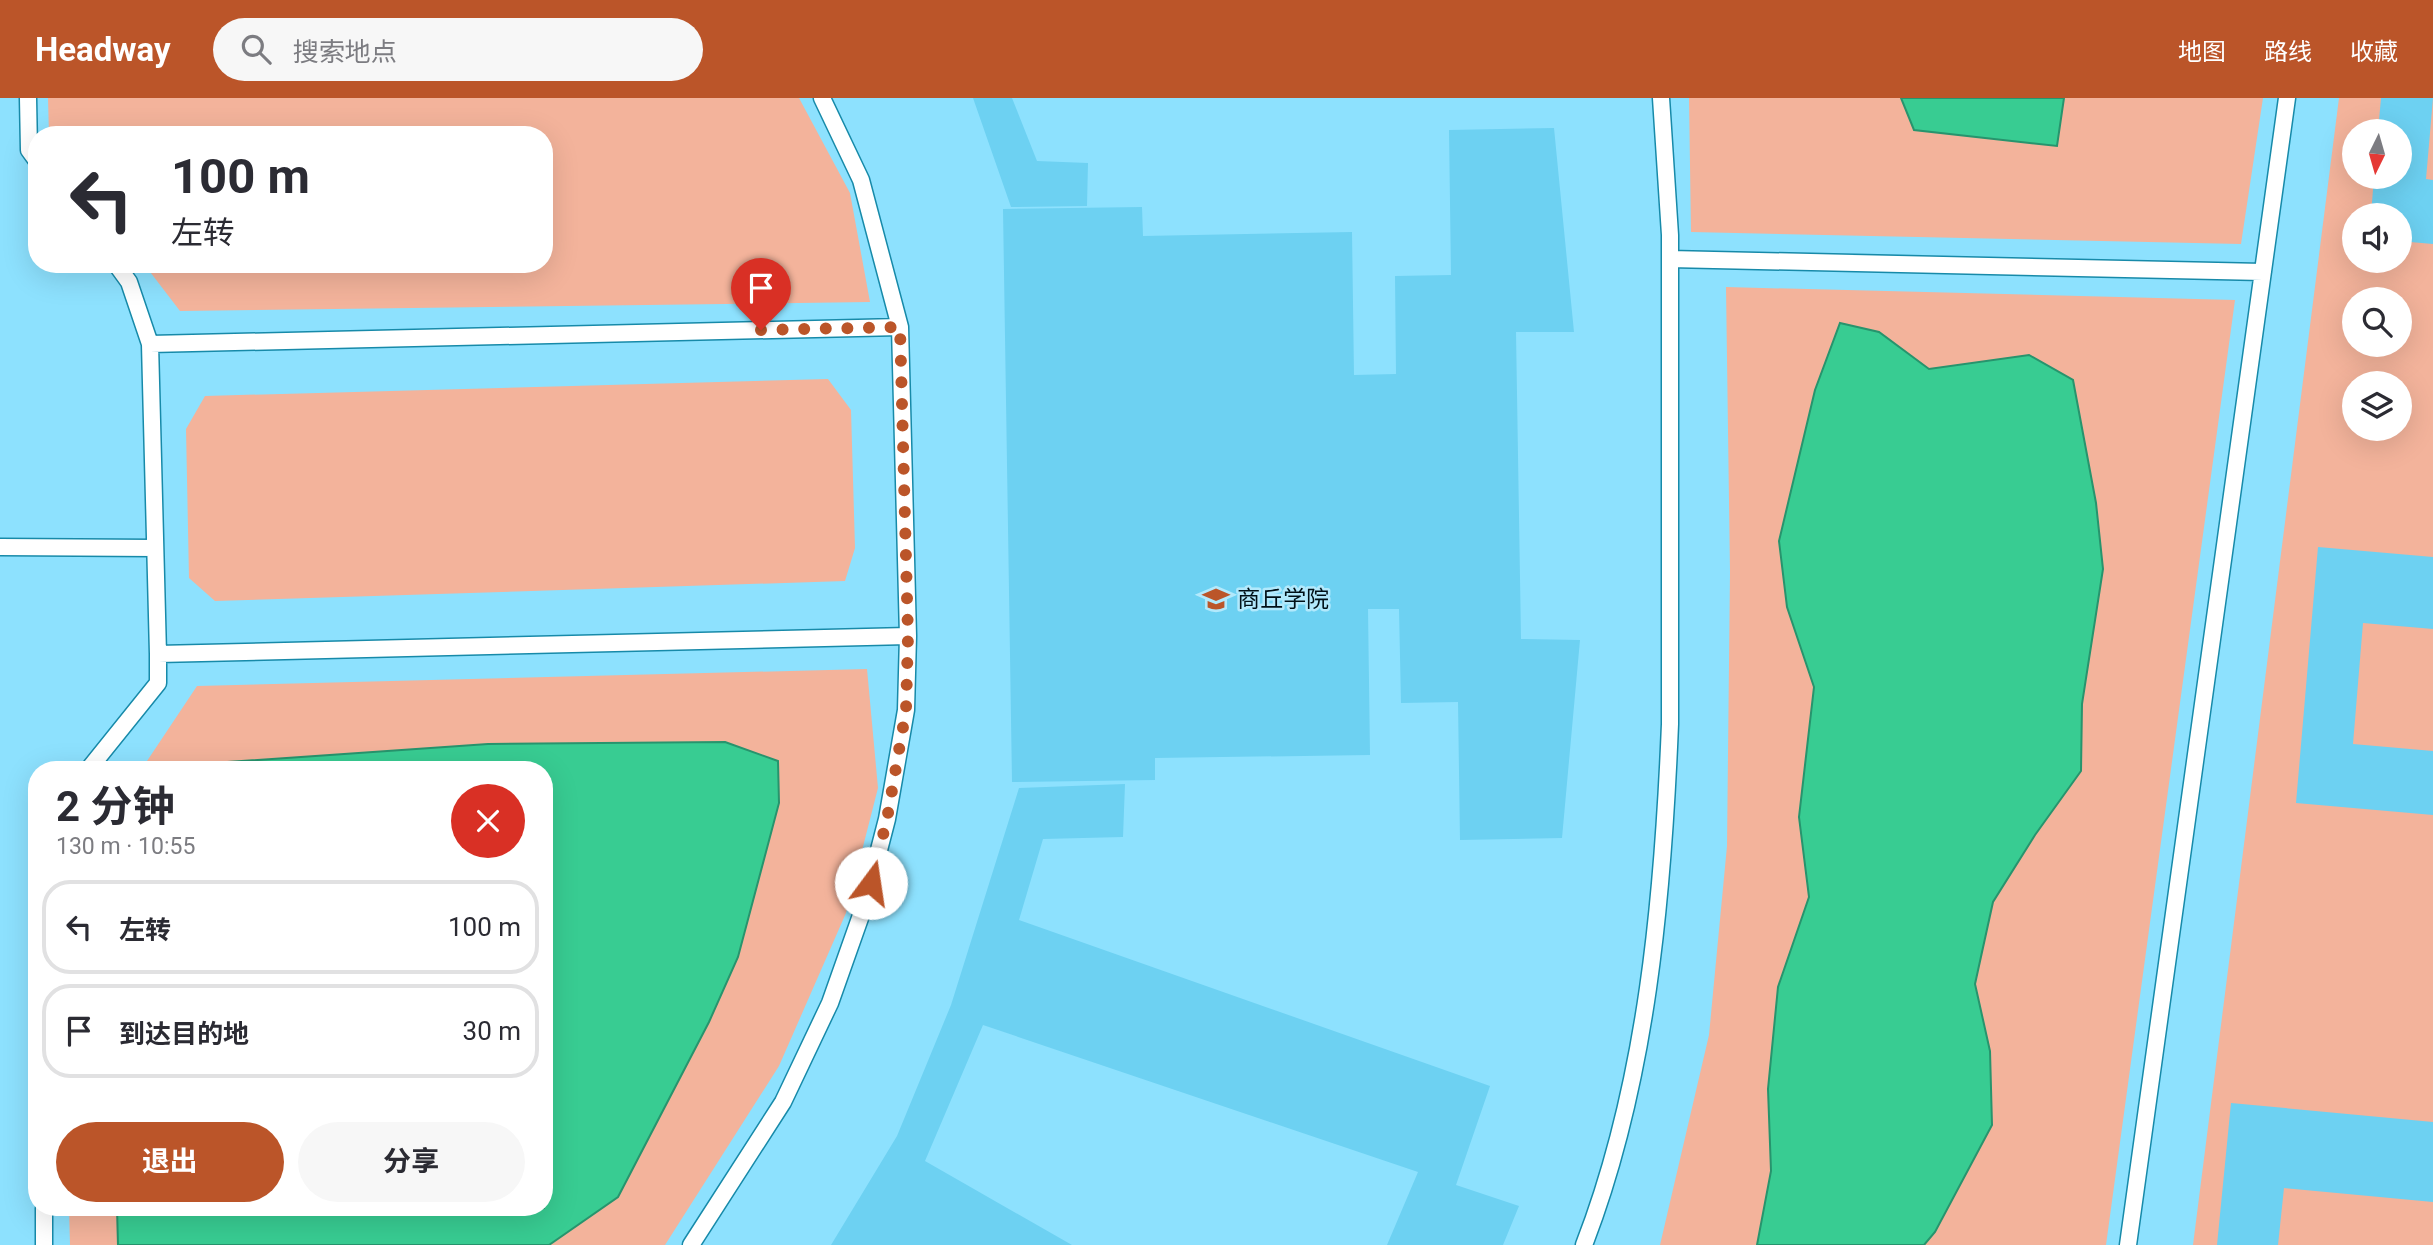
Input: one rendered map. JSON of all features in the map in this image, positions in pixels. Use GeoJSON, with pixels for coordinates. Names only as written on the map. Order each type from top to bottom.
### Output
{"type":"FeatureCollection","features":[{"type":"Feature","properties":{"kind":"lane"},"geometry":{"type":"LineString","coordinates":[[28,98],[29,126]]}},
{"type":"Feature","properties":{"kind":"lane"},"geometry":{"type":"LineString","coordinates":[[691,1245],[783,1102],[830,1003],[865,904],[887,819],[906,710],[908,636],[900,327],[861,180],[822,98]]}},
{"type":"Feature","properties":{"kind":"lane"},"geometry":{"type":"LineString","coordinates":[[1584,1245],[1604,1195],[1631,1082],[1647,978],[1667,799],[1670,724],[1670,259],[1661,98]]}},
{"type":"Feature","properties":{"kind":"lane"},"geometry":{"type":"LineString","coordinates":[[2128,1245],[2287,98]]}},
{"type":"Feature","properties":{"kind":"lane"},"geometry":{"type":"LineString","coordinates":[[1670,259],[2263,272]]}},
{"type":"Feature","properties":{"kind":"lane"},"geometry":{"type":"LineString","coordinates":[[95,761],[158,683],[150,344],[129,282],[122,273]]}},
{"type":"Feature","properties":{"kind":"lane"},"geometry":{"type":"LineString","coordinates":[[150,344],[900,327]]}},
{"type":"Feature","properties":{"kind":"lane"},"geometry":{"type":"LineString","coordinates":[[0,547],[155,548]]}},
{"type":"Feature","properties":{"kind":"lane"},"geometry":{"type":"LineString","coordinates":[[158,654],[908,636]]}},
{"type":"Feature","properties":{"kind":"lane"},"geometry":{"type":"LineString","coordinates":[[44,1216],[44,1245]]}},
{"type":"Feature","properties":{"kind":"shaded area","name":"商丘学院"},"geometry":{"type":"Polygon","coordinates":[[[0,98],[2433,98],[2433,1245],[0,1245],[0,98]]]}},
{"type":"Feature","properties":{"kind":"shaded area"},"geometry":{"type":"Polygon","coordinates":[[[48,98],[799,98],[850,193],[870,302],[180,311],[151,273],[553,273],[553,126],[49,126],[48,98]]]}},
{"type":"Feature","properties":{"kind":"shaded area"},"geometry":{"type":"Polygon","coordinates":[[[1689,98],[2263,98],[2241,244],[1691,232],[1689,98]]]}},
{"type":"Feature","properties":{"kind":"shaded area"},"geometry":{"type":"Polygon","coordinates":[[[1901,98],[2064,98],[2057,146],[1914,130],[1901,98]]]}},
{"type":"Feature","properties":{"kind":"shaded area"},"geometry":{"type":"Polygon","coordinates":[[[2339,98],[2433,98],[2433,1245],[2193,1245],[2339,98]]]}},
{"type":"Feature","properties":{"kind":"shaded area"},"geometry":{"type":"Polygon","coordinates":[[[1726,287],[2235,300],[2106,1245],[1660,1245],[1709,1035],[1727,846],[1730,572],[1726,287]]]}},
{"type":"Feature","properties":{"kind":"shaded area"},"geometry":{"type":"Polygon","coordinates":[[[1840,323],[1879,332],[1929,369],[2029,355],[2073,380],[2096,503],[2103,569],[2082,704],[2081,771],[2035,835],[1993,902],[1975,984],[1990,1051],[1992,1125],[1935,1232],[1924,1245],[1757,1245],[1771,1171],[1768,1089],[1778,987],[1809,897],[1799,817],[1814,687],[1787,607],[1779,541],[1815,390],[1840,323]]]}},
{"type":"Feature","properties":{"kind":"shaded area"},"geometry":{"type":"Polygon","coordinates":[[[828,379],[851,410],[855,548],[845,581],[215,601],[189,578],[186,429],[205,396],[828,379]]]}},
{"type":"Feature","properties":{"kind":"shaded area"},"geometry":{"type":"Polygon","coordinates":[[[867,669],[878,788],[846,913],[779,1066],[665,1245],[70,1245],[69,1216],[553,1216],[553,761],[147,761],[197,686],[867,669]]]}},
{"type":"Feature","properties":{"kind":"shaded area"},"geometry":{"type":"Polygon","coordinates":[[[725,742],[778,761],[779,803],[738,957],[709,1022],[618,1197],[549,1245],[118,1245],[117,1216],[553,1216],[553,761],[242,761],[488,744],[725,742]]]}},
{"type":"Feature","properties":{"kind":"building"},"geometry":{"type":"Polygon","coordinates":[[[973,98],[1012,98],[1037,161],[1088,163],[1087,206],[1011,207],[973,98]]]}},
{"type":"Feature","properties":{"kind":"building"},"geometry":{"type":"Polygon","coordinates":[[[2381,98],[2433,98],[2426,179],[2433,180],[2433,244],[2412,242],[2412,203],[2372,203],[2373,189],[2412,189],[2412,119],[2379,119],[2381,98]]]}},
{"type":"Feature","properties":{"kind":"building"},"geometry":{"type":"Polygon","coordinates":[[[1554,128],[1574,332],[1516,332],[1521,639],[1580,640],[1562,838],[1460,840],[1458,702],[1401,703],[1399,609],[1368,609],[1370,755],[1155,758],[1155,780],[1012,782],[1003,209],[1142,207],[1143,236],[1352,232],[1354,375],[1396,374],[1395,276],[1451,275],[1449,130],[1554,128]]]}},
{"type":"Feature","properties":{"kind":"building"},"geometry":{"type":"Polygon","coordinates":[[[2318,547],[2433,557],[2433,629],[2363,623],[2353,744],[2433,751],[2433,815],[2296,803],[2318,547]]]}},
{"type":"Feature","properties":{"kind":"building"},"geometry":{"type":"Polygon","coordinates":[[[1125,784],[1123,837],[1043,839],[1019,920],[1490,1086],[1456,1185],[1519,1206],[1503,1245],[1387,1245],[1418,1172],[983,1025],[925,1161],[1072,1245],[831,1245],[897,1136],[951,1005],[1019,788],[1125,784]]]}},
{"type":"Feature","properties":{"kind":"building"},"geometry":{"type":"Polygon","coordinates":[[[2231,1103],[2433,1122],[2433,1202],[2284,1188],[2278,1245],[2217,1245],[2231,1103]]]}},
{"type":"Feature","properties":{"kind":"place","name":"商丘学院"},"geometry":{"type":"Point","coordinates":[1216,599]}},
{"type":"Feature","properties":{"kind":"route"},"geometry":{"type":"LineString","coordinates":[[761,330],[900,327],[908,636],[906,710],[887,819],[871,883]]}}]}
